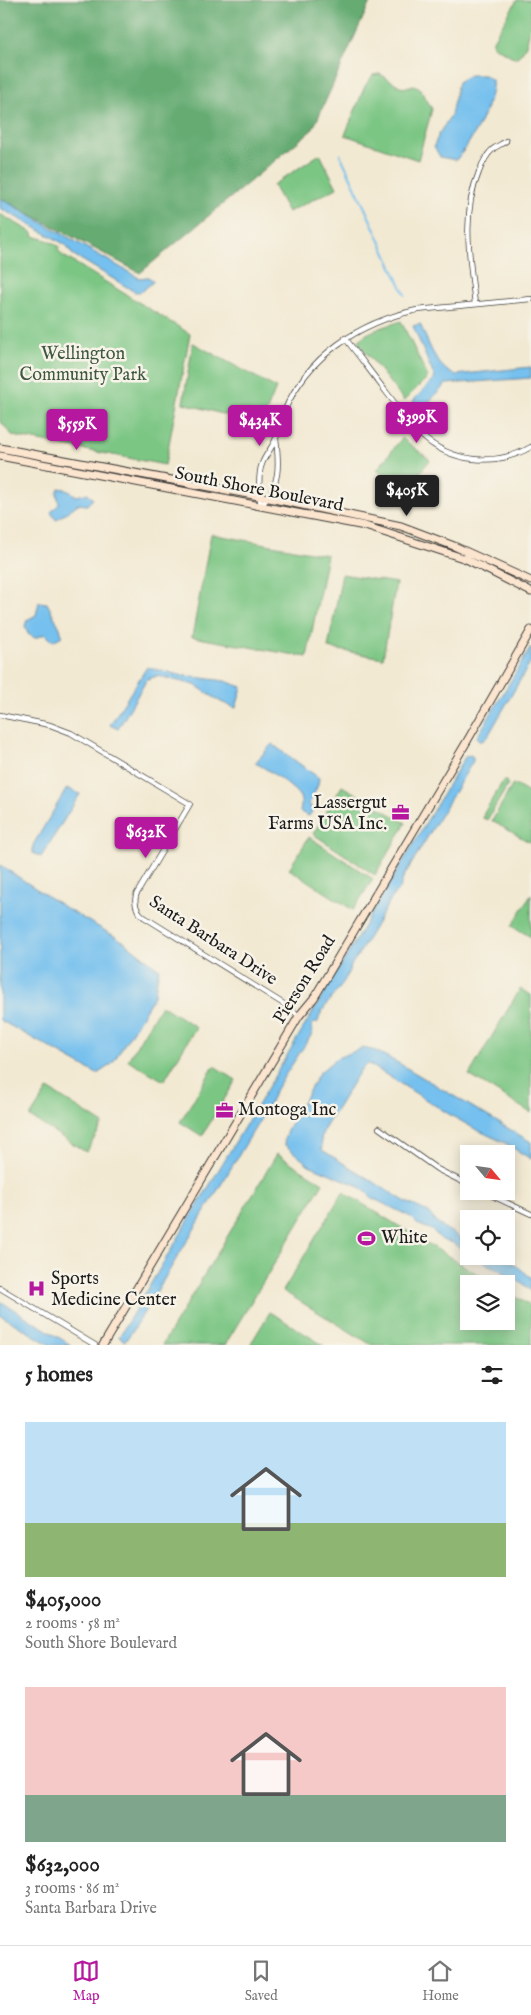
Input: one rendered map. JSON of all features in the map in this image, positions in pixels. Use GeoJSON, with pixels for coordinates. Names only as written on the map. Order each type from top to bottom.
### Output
{"type":"FeatureCollection","features":[{"type":"Feature","properties":{"kind":"street"},"geometry":{"type":"LineString","coordinates":[[475,304],[468,236],[469,205],[475,180],[486,157],[492,150],[506,141]]}},
{"type":"Feature","properties":{"kind":"street"},"geometry":{"type":"LineString","coordinates":[[261,506],[259,496],[261,465],[276,438],[284,412],[297,387],[319,360],[345,338],[373,322],[400,313],[531,298]]}},
{"type":"Feature","properties":{"kind":"street"},"geometry":{"type":"LineString","coordinates":[[345,338],[415,428],[437,447],[460,457],[480,460],[513,456],[531,447]]}},
{"type":"Feature","properties":{"kind":"street"},"geometry":{"type":"LineString","coordinates":[[261,506],[269,498],[279,468],[276,438]]}},
{"type":"Feature","properties":{"kind":"street","name":"South Shore Boulevard"},"geometry":{"type":"LineString","coordinates":[[0,448],[259,496],[401,526],[454,546],[531,581]]}},
{"type":"Feature","properties":{"kind":"street","name":"South Shore Boulevard"},"geometry":{"type":"LineString","coordinates":[[0,456],[365,526],[410,539],[466,559],[531,592]]}},
{"type":"Feature","properties":{"kind":"street","name":"Pierson Road"},"geometry":{"type":"LineString","coordinates":[[103,1345],[300,1016],[314,998],[531,630]]}},
{"type":"Feature","properties":{"kind":"street","name":"Santa Barbara Drive"},"geometry":{"type":"LineString","coordinates":[[0,715],[50,725],[71,733],[190,804],[136,894],[135,903],[138,911],[144,917],[300,1016]]}},
{"type":"Feature","properties":{"kind":"street"},"geometry":{"type":"LineString","coordinates":[[379,1128],[437,1169],[460,1180]]}},
{"type":"Feature","properties":{"kind":"street"},"geometry":{"type":"LineString","coordinates":[[501,1200],[531,1214]]}},
{"type":"Feature","properties":{"kind":"street"},"geometry":{"type":"LineString","coordinates":[[0,1288],[96,1345]]}},
{"type":"Feature","properties":{"kind":"green space"},"geometry":{"type":"Polygon","coordinates":[[[0,0],[371,0],[313,129],[140,273],[0,198],[0,0]]]}},
{"type":"Feature","properties":{"kind":"green space"},"geometry":{"type":"Polygon","coordinates":[[[517,0],[531,0],[531,16],[529,33],[524,49],[515,58],[493,46],[493,40],[517,0]]]}},
{"type":"Feature","properties":{"kind":"green space"},"geometry":{"type":"Polygon","coordinates":[[[380,74],[403,88],[414,85],[420,88],[432,109],[418,160],[345,135],[365,86],[373,75],[380,74]]]}},
{"type":"Feature","properties":{"kind":"green space"},"geometry":{"type":"Polygon","coordinates":[[[320,154],[337,188],[288,212],[273,185],[320,154]]]}},
{"type":"Feature","properties":{"kind":"green space","name":"Wellington Community Park"},"geometry":{"type":"Polygon","coordinates":[[[0,214],[33,233],[33,236],[47,240],[60,247],[58,250],[62,255],[190,334],[165,465],[13,436],[0,421],[0,214]]]}},
{"type":"Feature","properties":{"kind":"green space"},"geometry":{"type":"Polygon","coordinates":[[[401,321],[428,377],[404,401],[358,342],[371,332],[401,321]]]}},
{"type":"Feature","properties":{"kind":"green space"},"geometry":{"type":"Polygon","coordinates":[[[193,343],[276,388],[261,425],[183,403],[193,343]]]}},
{"type":"Feature","properties":{"kind":"green space"},"geometry":{"type":"Polygon","coordinates":[[[402,438],[430,460],[404,492],[377,470],[402,438]]]}},
{"type":"Feature","properties":{"kind":"green space"},"geometry":{"type":"Polygon","coordinates":[[[211,534],[327,555],[307,657],[192,637],[211,534]]]}},
{"type":"Feature","properties":{"kind":"green space"},"geometry":{"type":"Polygon","coordinates":[[[342,574],[396,583],[383,658],[328,648],[342,574]]]}},
{"type":"Feature","properties":{"kind":"green space"},"geometry":{"type":"Polygon","coordinates":[[[503,781],[506,781],[508,785],[487,820],[483,818],[484,813],[503,781]]]}},
{"type":"Feature","properties":{"kind":"green space"},"geometry":{"type":"Polygon","coordinates":[[[513,784],[531,794],[531,843],[492,821],[513,784]]]}},
{"type":"Feature","properties":{"kind":"green space"},"geometry":{"type":"Polygon","coordinates":[[[342,786],[406,823],[375,875],[313,834],[342,786]]]}},
{"type":"Feature","properties":{"kind":"green space"},"geometry":{"type":"Polygon","coordinates":[[[309,837],[373,879],[353,910],[289,869],[309,837]]]}},
{"type":"Feature","properties":{"kind":"green space"},"geometry":{"type":"Polygon","coordinates":[[[531,895],[531,937],[512,926],[531,895]]]}},
{"type":"Feature","properties":{"kind":"green space"},"geometry":{"type":"Polygon","coordinates":[[[520,989],[531,995],[531,1113],[469,1075],[520,989]]]}},
{"type":"Feature","properties":{"kind":"green space"},"geometry":{"type":"Polygon","coordinates":[[[161,1005],[196,1027],[164,1081],[128,1060],[161,1005]]]}},
{"type":"Feature","properties":{"kind":"green space"},"geometry":{"type":"Polygon","coordinates":[[[214,1066],[236,1080],[202,1136],[180,1122],[214,1066]]]}},
{"type":"Feature","properties":{"kind":"green space"},"geometry":{"type":"Polygon","coordinates":[[[48,1089],[103,1124],[86,1152],[30,1117],[48,1089]]]}},
{"type":"Feature","properties":{"kind":"green space"},"geometry":{"type":"Polygon","coordinates":[[[277,1154],[323,1183],[225,1345],[162,1345],[277,1154]]]}},
{"type":"Feature","properties":{"kind":"green space","name":"White"},"geometry":{"type":"Polygon","coordinates":[[[343,1192],[479,1275],[460,1275],[460,1330],[515,1330],[515,1296],[531,1306],[531,1345],[372,1345],[283,1291],[343,1192]]]}},
{"type":"Feature","properties":{"kind":"green space"},"geometry":{"type":"Polygon","coordinates":[[[270,1312],[323,1345],[250,1345],[270,1312]]]}},
{"type":"Feature","properties":{"kind":"water"},"geometry":{"type":"Polygon","coordinates":[[[470,75],[484,75],[492,80],[490,99],[486,110],[468,144],[456,160],[440,157],[434,146],[451,115],[458,82],[470,75]]]}},
{"type":"Feature","properties":{"kind":"water"},"geometry":{"type":"Polygon","coordinates":[[[0,198],[139,278],[148,277],[154,281],[141,292],[135,292],[72,254],[66,245],[0,208],[0,198]]]}},
{"type":"Feature","properties":{"kind":"water"},"geometry":{"type":"Polygon","coordinates":[[[420,324],[438,360],[448,371],[455,375],[531,367],[531,378],[446,384],[423,408],[414,407],[413,401],[435,378],[413,326],[420,324]]]}},
{"type":"Feature","properties":{"kind":"water"},"geometry":{"type":"Polygon","coordinates":[[[59,488],[65,489],[77,496],[88,493],[93,499],[87,505],[78,504],[56,520],[51,512],[59,504],[57,493],[59,488]]]}},
{"type":"Feature","properties":{"kind":"water"},"geometry":{"type":"Polygon","coordinates":[[[39,602],[47,603],[60,628],[62,636],[53,641],[45,634],[35,638],[28,634],[25,626],[27,620],[36,615],[39,602]]]}},
{"type":"Feature","properties":{"kind":"water"},"geometry":{"type":"Polygon","coordinates":[[[531,647],[531,661],[488,736],[479,741],[477,737],[531,647]]]}},
{"type":"Feature","properties":{"kind":"water"},"geometry":{"type":"Polygon","coordinates":[[[147,667],[179,675],[225,681],[242,687],[236,708],[221,702],[195,685],[158,676],[147,679],[118,729],[110,725],[147,667]]]}},
{"type":"Feature","properties":{"kind":"water"},"geometry":{"type":"Polygon","coordinates":[[[272,744],[319,778],[318,785],[309,804],[313,810],[309,816],[300,812],[300,797],[292,788],[255,763],[272,744]]]}},
{"type":"Feature","properties":{"kind":"water"},"geometry":{"type":"Polygon","coordinates":[[[470,755],[473,757],[473,761],[403,878],[400,888],[394,894],[341,986],[325,1006],[318,1022],[312,1024],[312,1034],[276,1089],[266,1110],[125,1341],[119,1337],[465,757],[470,755]]]}},
{"type":"Feature","properties":{"kind":"water"},"geometry":{"type":"Polygon","coordinates":[[[67,788],[80,794],[41,857],[33,853],[33,845],[67,788]]]}},
{"type":"Feature","properties":{"kind":"water"},"geometry":{"type":"Polygon","coordinates":[[[0,865],[67,909],[123,941],[159,969],[154,996],[112,1064],[97,1074],[0,1020],[0,865]]]}},
{"type":"Feature","properties":{"kind":"water"},"geometry":{"type":"Polygon","coordinates":[[[363,1048],[376,1051],[531,1142],[531,1159],[515,1149],[515,1145],[508,1145],[477,1130],[369,1064],[361,1069],[323,1131],[321,1139],[322,1150],[406,1202],[428,1212],[438,1224],[460,1237],[460,1248],[453,1243],[442,1240],[432,1230],[417,1224],[409,1216],[374,1199],[359,1186],[309,1165],[285,1145],[284,1140],[287,1131],[319,1073],[337,1058],[363,1048]]]}},
{"type":"Feature","properties":{"kind":"water"},"geometry":{"type":"Polygon","coordinates":[[[489,1265],[515,1265],[531,1278],[531,1291],[521,1282],[515,1280],[515,1275],[506,1275],[501,1270],[489,1265]]]}},
{"type":"Feature","properties":{"kind":"water"},"geometry":{"type":"Polygon","coordinates":[[[0,1301],[71,1345],[50,1345],[0,1315],[0,1301]]]}},
{"type":"Feature","properties":{"kind":"waterway"},"geometry":{"type":"LineString","coordinates":[[340,154],[405,295]]}},
{"type":"Feature","properties":{"kind":"place","name":"Lassergut Farms USA Inc."},"geometry":{"type":"Point","coordinates":[401,813]}},
{"type":"Feature","properties":{"kind":"place","name":"Montoga Inc"},"geometry":{"type":"Point","coordinates":[224,1110]}},
{"type":"Feature","properties":{"kind":"place","name":"White"},"geometry":{"type":"Point","coordinates":[367,1238]}},
{"type":"Feature","properties":{"kind":"place","name":"Sports Medicine Center"},"geometry":{"type":"Point","coordinates":[37,1289]}}]}
